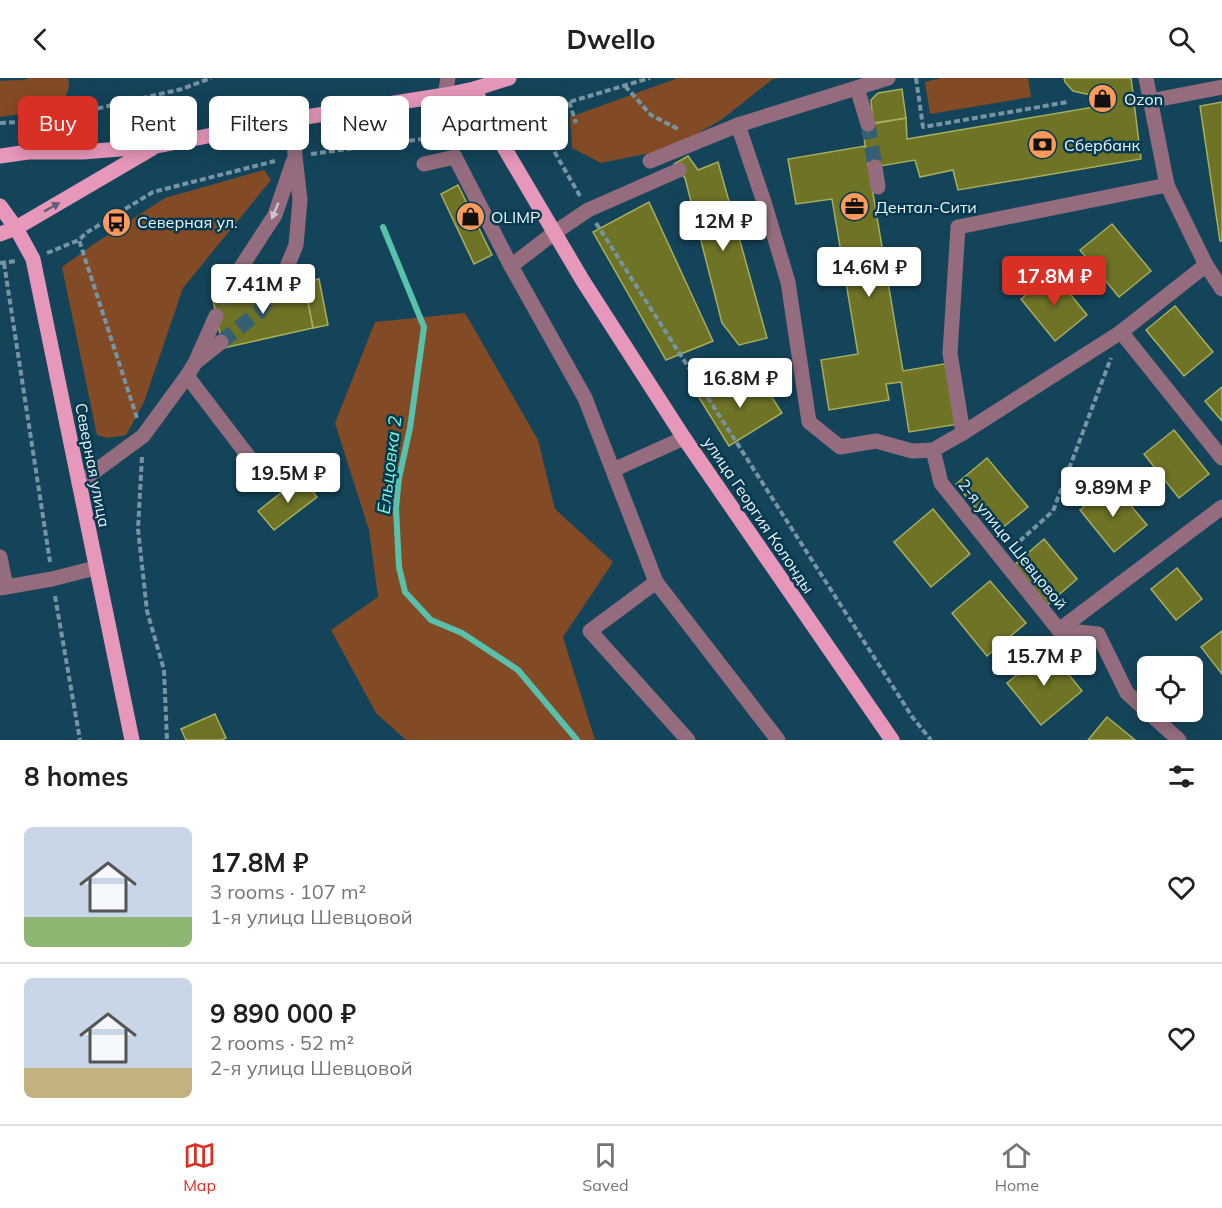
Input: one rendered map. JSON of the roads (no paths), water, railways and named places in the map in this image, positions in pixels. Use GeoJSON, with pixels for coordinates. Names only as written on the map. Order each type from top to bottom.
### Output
{"type":"FeatureCollection","features":[{"type":"Feature","properties":{"kind":"main road"},"geometry":{"type":"LineString","coordinates":[[445,96],[503,79]]}},
{"type":"Feature","properties":{"kind":"main road","name":"улица Георгия Колонды"},"geometry":{"type":"LineString","coordinates":[[474,89],[505,149],[583,281],[684,438],[892,740]]}},
{"type":"Feature","properties":{"kind":"main road"},"geometry":{"type":"LineString","coordinates":[[309,117],[421,100]]}},
{"type":"Feature","properties":{"kind":"main road"},"geometry":{"type":"LineString","coordinates":[[0,156],[28,152],[110,150]]}},
{"type":"Feature","properties":{"kind":"main road"},"geometry":{"type":"LineString","coordinates":[[0,234],[16,228],[150,150]]}},
{"type":"Feature","properties":{"kind":"main road","name":"Северная улица"},"geometry":{"type":"LineString","coordinates":[[0,206],[16,228],[33,259],[132,740]]}},
{"type":"Feature","properties":{"kind":"street"},"geometry":{"type":"LineString","coordinates":[[445,96],[448,78]]}},
{"type":"Feature","properties":{"kind":"street"},"geometry":{"type":"LineString","coordinates":[[511,266],[588,210],[680,160],[701,141],[738,125],[888,78]]}},
{"type":"Feature","properties":{"kind":"street"},"geometry":{"type":"LineString","coordinates":[[1146,78],[1167,185],[1206,265],[1222,289]]}},
{"type":"Feature","properties":{"kind":"street"},"geometry":{"type":"LineString","coordinates":[[1150,101],[1222,87]]}},
{"type":"Feature","properties":{"kind":"street"},"geometry":{"type":"LineString","coordinates":[[857,88],[868,115]]}},
{"type":"Feature","properties":{"kind":"street"},"geometry":{"type":"LineString","coordinates":[[738,125],[788,282],[809,422],[840,447],[876,441],[912,452],[933,450],[1121,332],[1206,265]]}},
{"type":"Feature","properties":{"kind":"street"},"geometry":{"type":"LineString","coordinates":[[232,281],[279,283],[296,245],[300,200],[295,150]]}},
{"type":"Feature","properties":{"kind":"street"},"geometry":{"type":"LineString","coordinates":[[224,298],[232,281],[274,215],[295,156]]}},
{"type":"Feature","properties":{"kind":"street"},"geometry":{"type":"LineString","coordinates":[[424,164],[455,157],[511,266],[585,398],[656,582],[778,740]]}},
{"type":"Feature","properties":{"kind":"street"},"geometry":{"type":"LineString","coordinates":[[650,161],[680,160]]}},
{"type":"Feature","properties":{"kind":"street"},"geometry":{"type":"LineString","coordinates":[[875,167],[878,187]]}},
{"type":"Feature","properties":{"kind":"street"},"geometry":{"type":"LineString","coordinates":[[963,433],[950,353],[958,227],[1167,185]]}},
{"type":"Feature","properties":{"kind":"street"},"geometry":{"type":"LineString","coordinates":[[191,370],[216,316]]}},
{"type":"Feature","properties":{"kind":"street"},"geometry":{"type":"LineString","coordinates":[[1121,332],[1222,458]]}},
{"type":"Feature","properties":{"kind":"street"},"geometry":{"type":"LineString","coordinates":[[79,483],[143,436],[191,370],[221,342]]}},
{"type":"Feature","properties":{"kind":"street"},"geometry":{"type":"LineString","coordinates":[[191,370],[255,465]]}},
{"type":"Feature","properties":{"kind":"street"},"geometry":{"type":"LineString","coordinates":[[613,470],[684,438]]}},
{"type":"Feature","properties":{"kind":"street","name":"2-я улица Шевцовой"},"geometry":{"type":"LineString","coordinates":[[933,450],[941,483],[1059,630],[1098,634],[1127,693],[1179,740]]}},
{"type":"Feature","properties":{"kind":"street"},"geometry":{"type":"LineString","coordinates":[[1059,630],[1222,507]]}},
{"type":"Feature","properties":{"kind":"street"},"geometry":{"type":"LineString","coordinates":[[0,557],[3,588],[95,568]]}},
{"type":"Feature","properties":{"kind":"street"},"geometry":{"type":"LineString","coordinates":[[656,582],[590,631],[688,740]]}},
{"type":"Feature","properties":{"kind":"waterway","name":"Ельцовка 2"},"geometry":{"type":"LineString","coordinates":[[383,227],[424,327],[396,508],[399,567],[405,592],[431,620],[462,633],[518,670],[577,740]]}},
{"type":"Feature","properties":{"kind":"tunnel"},"geometry":{"type":"LineString","coordinates":[[868,124],[875,167]]}},
{"type":"Feature","properties":{"kind":"tunnel"},"geometry":{"type":"LineString","coordinates":[[221,342],[259,312],[276,288]]}},
{"type":"Feature","properties":{"kind":"place","name":"Ozon"},"geometry":{"type":"Point","coordinates":[1103,99]}},
{"type":"Feature","properties":{"kind":"place","name":"Сбербанк"},"geometry":{"type":"Point","coordinates":[1043,145]}},
{"type":"Feature","properties":{"kind":"place","name":"Дентал-Сити"},"geometry":{"type":"Point","coordinates":[854,207]}},
{"type":"Feature","properties":{"kind":"place","name":"OLIMP"},"geometry":{"type":"Point","coordinates":[470,217]}},
{"type":"Feature","properties":{"kind":"place","name":"Северная ул."},"geometry":{"type":"Point","coordinates":[116,222]}}]}
